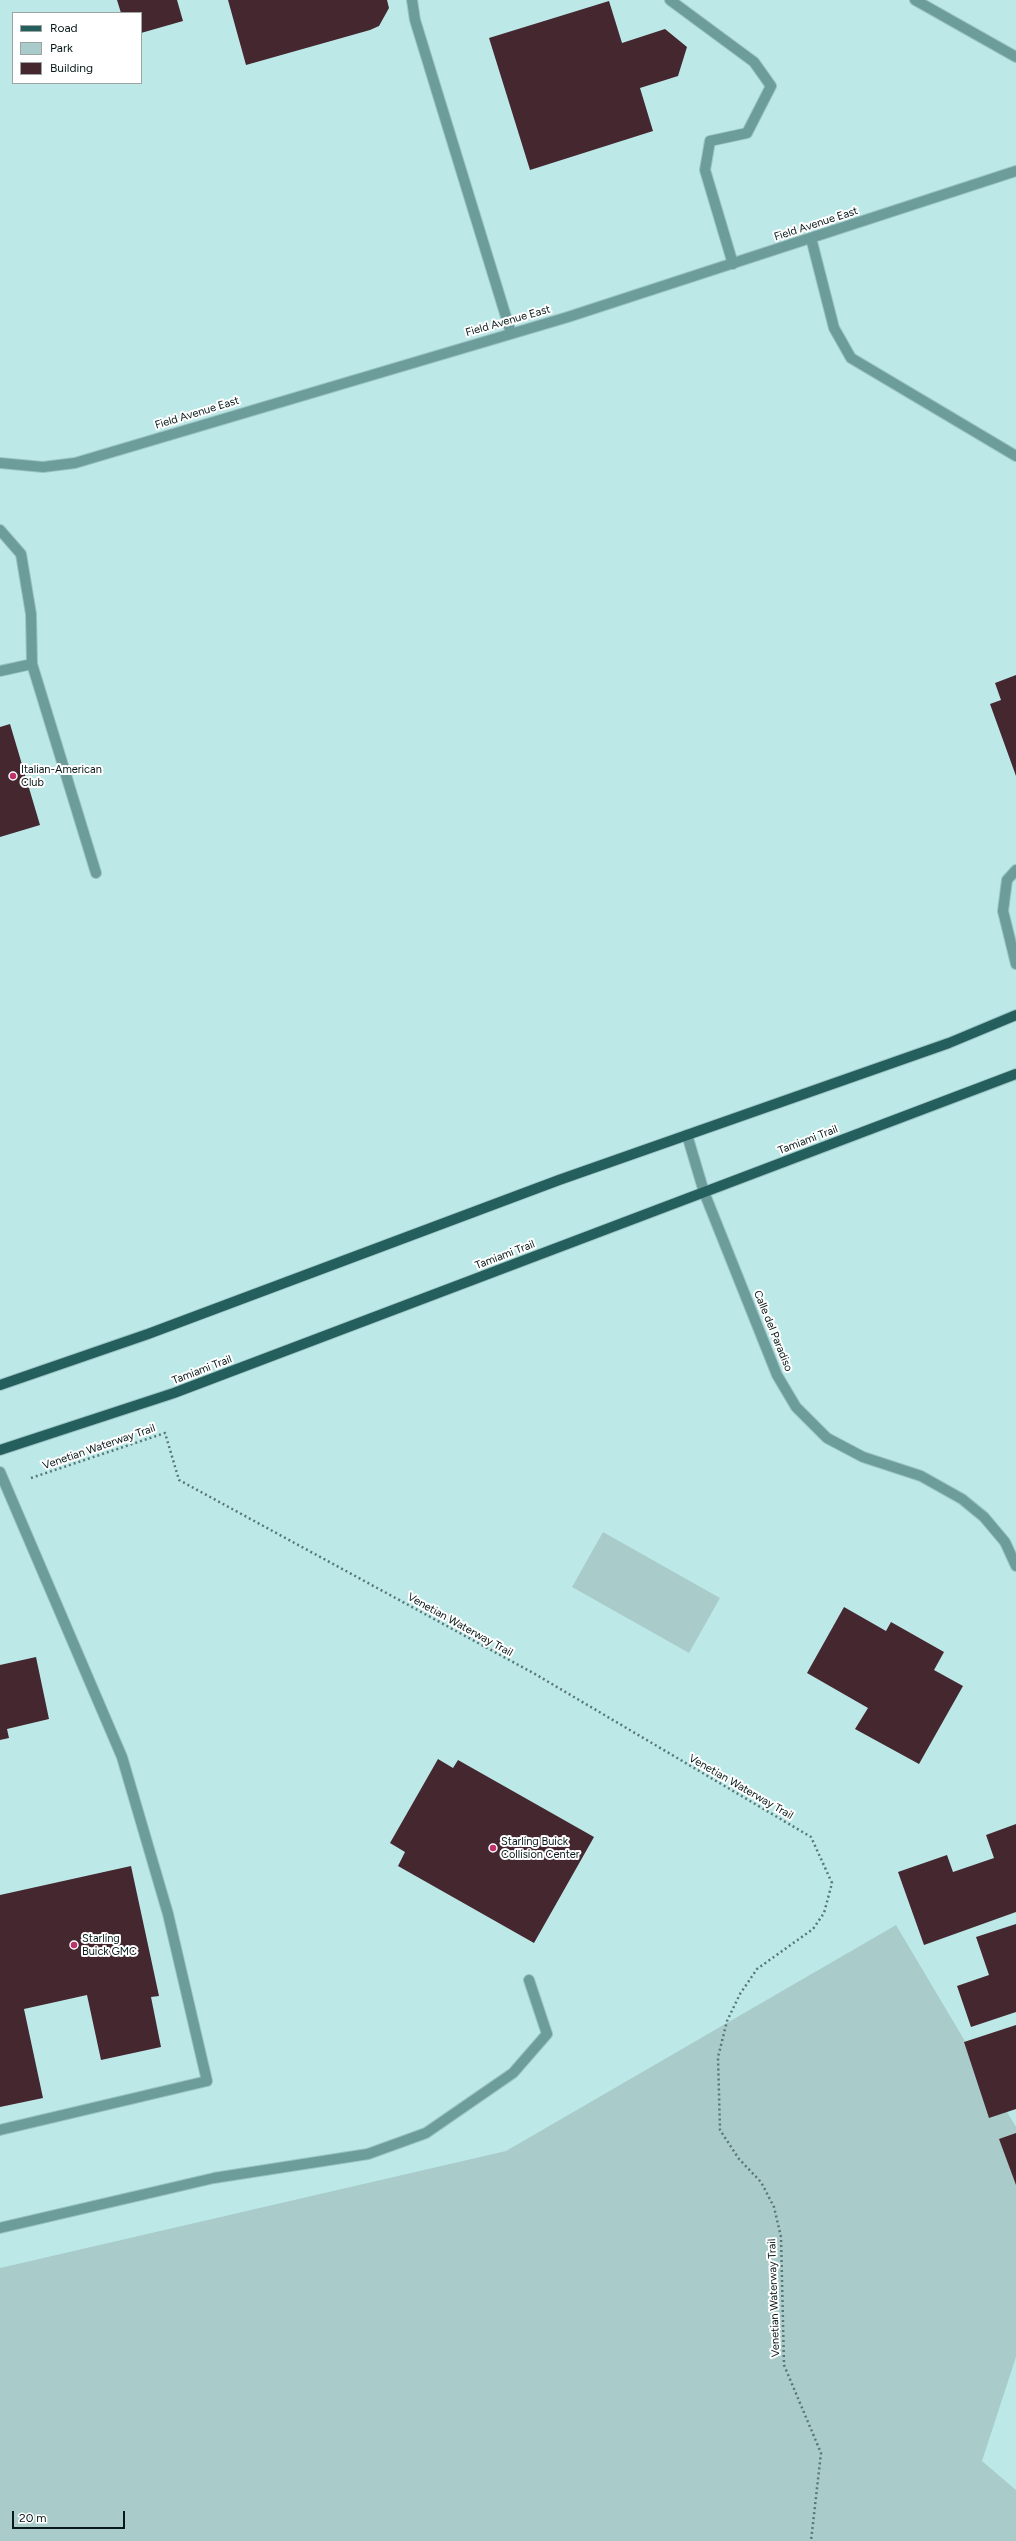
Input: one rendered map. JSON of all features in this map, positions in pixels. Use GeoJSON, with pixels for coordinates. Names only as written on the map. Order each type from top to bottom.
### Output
{"type":"FeatureCollection","features":[{"type":"Feature","properties":{"kind":"main road"},"geometry":{"type":"LineString","coordinates":[[0,1385],[148,1334],[687,1135],[948,1043],[1016,1015]]}},
{"type":"Feature","properties":{"kind":"main road","name":"Tamiami Trail"},"geometry":{"type":"LineString","coordinates":[[0,1450],[174,1393],[1016,1074]]}},
{"type":"Feature","properties":{"kind":"street"},"geometry":{"type":"LineString","coordinates":[[412,0],[415,20],[511,333]]}},
{"type":"Feature","properties":{"kind":"street"},"geometry":{"type":"LineString","coordinates":[[670,0],[754,62],[771,86],[747,133],[710,141],[705,170],[733,264]]}},
{"type":"Feature","properties":{"kind":"street"},"geometry":{"type":"LineString","coordinates":[[915,0],[1016,57]]}},
{"type":"Feature","properties":{"kind":"street","name":"Field Avenue East"},"geometry":{"type":"LineString","coordinates":[[0,463],[43,468],[75,463],[511,333],[733,264],[1016,171]]}},
{"type":"Feature","properties":{"kind":"street"},"geometry":{"type":"LineString","coordinates":[[811,238],[834,328],[851,358],[1016,456]]}},
{"type":"Feature","properties":{"kind":"street"},"geometry":{"type":"LineString","coordinates":[[0,530],[21,554],[31,614],[32,664],[96,873]]}},
{"type":"Feature","properties":{"kind":"street"},"geometry":{"type":"LineString","coordinates":[[0,671],[32,664]]}},
{"type":"Feature","properties":{"kind":"street"},"geometry":{"type":"LineString","coordinates":[[1016,870],[1007,880],[1003,911],[1016,964]]}},
{"type":"Feature","properties":{"kind":"street","name":"Calle del Paradiso"},"geometry":{"type":"LineString","coordinates":[[687,1135],[704,1192],[777,1376],[796,1407],[827,1438],[863,1457],[921,1476],[962,1498],[984,1517],[1005,1542],[1016,1566]]}},
{"type":"Feature","properties":{"kind":"street"},"geometry":{"type":"LineString","coordinates":[[0,1472],[122,1757],[168,1914],[207,2081],[0,2130]]}},
{"type":"Feature","properties":{"kind":"street"},"geometry":{"type":"LineString","coordinates":[[0,2228],[214,2178],[368,2154],[426,2133],[513,2073],[547,2034],[529,1980]]}},
{"type":"Feature","properties":{"kind":"path","name":"Venetian Waterway Trail"},"geometry":{"type":"LineString","coordinates":[[6,1487],[165,1433],[179,1480],[535,1674],[811,1837],[832,1883],[824,1913],[813,1929],[757,1969],[740,1994],[727,2021],[718,2057],[720,2130],[739,2159],[761,2182],[774,2207],[781,2237],[784,2365],[821,2453],[811,2541]]}},
{"type":"Feature","properties":{"kind":"green space"},"geometry":{"type":"Polygon","coordinates":[[[603,1532],[720,1598],[689,1653],[572,1587],[603,1532]]]}},
{"type":"Feature","properties":{"kind":"green space"},"geometry":{"type":"Polygon","coordinates":[[[896,1925],[1016,2127],[1016,2357],[982,2461],[1016,2490],[1016,2541],[0,2541],[0,2268],[506,2151],[896,1925]]]}},
{"type":"Feature","properties":{"kind":"building"},"geometry":{"type":"Polygon","coordinates":[[[117,0],[177,0],[183,21],[142,33],[142,12],[121,12],[117,0]]]}},
{"type":"Feature","properties":{"kind":"building"},"geometry":{"type":"Polygon","coordinates":[[[228,0],[387,0],[389,8],[379,26],[370,30],[246,65],[228,0]]]}},
{"type":"Feature","properties":{"kind":"building"},"geometry":{"type":"Polygon","coordinates":[[[609,1],[622,43],[665,29],[687,47],[678,76],[640,88],[653,131],[530,170],[489,38],[609,1]]]}},
{"type":"Feature","properties":{"kind":"building"},"geometry":{"type":"Polygon","coordinates":[[[1016,675],[1016,776],[990,704],[1001,700],[995,683],[1016,675]]]}},
{"type":"Feature","properties":{"kind":"building","name":"Italian-American Club"},"geometry":{"type":"Polygon","coordinates":[[[10,724],[40,825],[0,837],[0,727],[10,724]]]}},
{"type":"Feature","properties":{"kind":"building"},"geometry":{"type":"Polygon","coordinates":[[[844,1607],[886,1631],[891,1622],[944,1652],[934,1670],[963,1686],[919,1764],[855,1729],[868,1708],[807,1673],[844,1607]]]}},
{"type":"Feature","properties":{"kind":"building"},"geometry":{"type":"Polygon","coordinates":[[[36,1657],[49,1719],[7,1729],[9,1738],[0,1740],[0,1665],[36,1657]]]}},
{"type":"Feature","properties":{"kind":"building","name":"Starling Buick Collision Center"},"geometry":{"type":"Polygon","coordinates":[[[438,1759],[453,1768],[458,1760],[594,1837],[534,1943],[398,1866],[405,1852],[390,1843],[438,1759]]]}},
{"type":"Feature","properties":{"kind":"building"},"geometry":{"type":"Polygon","coordinates":[[[1016,1824],[1016,1912],[924,1945],[898,1872],[947,1855],[953,1872],[994,1858],[986,1835],[1016,1824]]]}},
{"type":"Feature","properties":{"kind":"building","name":"Starling Buick GMC"},"geometry":{"type":"Polygon","coordinates":[[[131,1866],[159,1996],[151,1997],[161,2047],[101,2060],[87,1995],[24,2009],[43,2098],[0,2107],[0,1895],[131,1866]]]}},
{"type":"Feature","properties":{"kind":"building"},"geometry":{"type":"Polygon","coordinates":[[[1016,1924],[1016,2012],[971,2027],[957,1986],[989,1975],[976,1937],[1016,1924]]]}},
{"type":"Feature","properties":{"kind":"building"},"geometry":{"type":"Polygon","coordinates":[[[1016,2025],[1016,2109],[989,2118],[964,2042],[1016,2025]]]}},
{"type":"Feature","properties":{"kind":"building"},"geometry":{"type":"Polygon","coordinates":[[[1016,2133],[1016,2185],[999,2139],[1016,2133]]]}},
{"type":"Feature","properties":{"kind":"place","name":"Italian-American Club"},"geometry":{"type":"Point","coordinates":[13,776]}},
{"type":"Feature","properties":{"kind":"place","name":"Starling Buick Collision Center"},"geometry":{"type":"Point","coordinates":[493,1848]}},
{"type":"Feature","properties":{"kind":"place","name":"Starling Buick GMC"},"geometry":{"type":"Point","coordinates":[74,1945]}}]}
